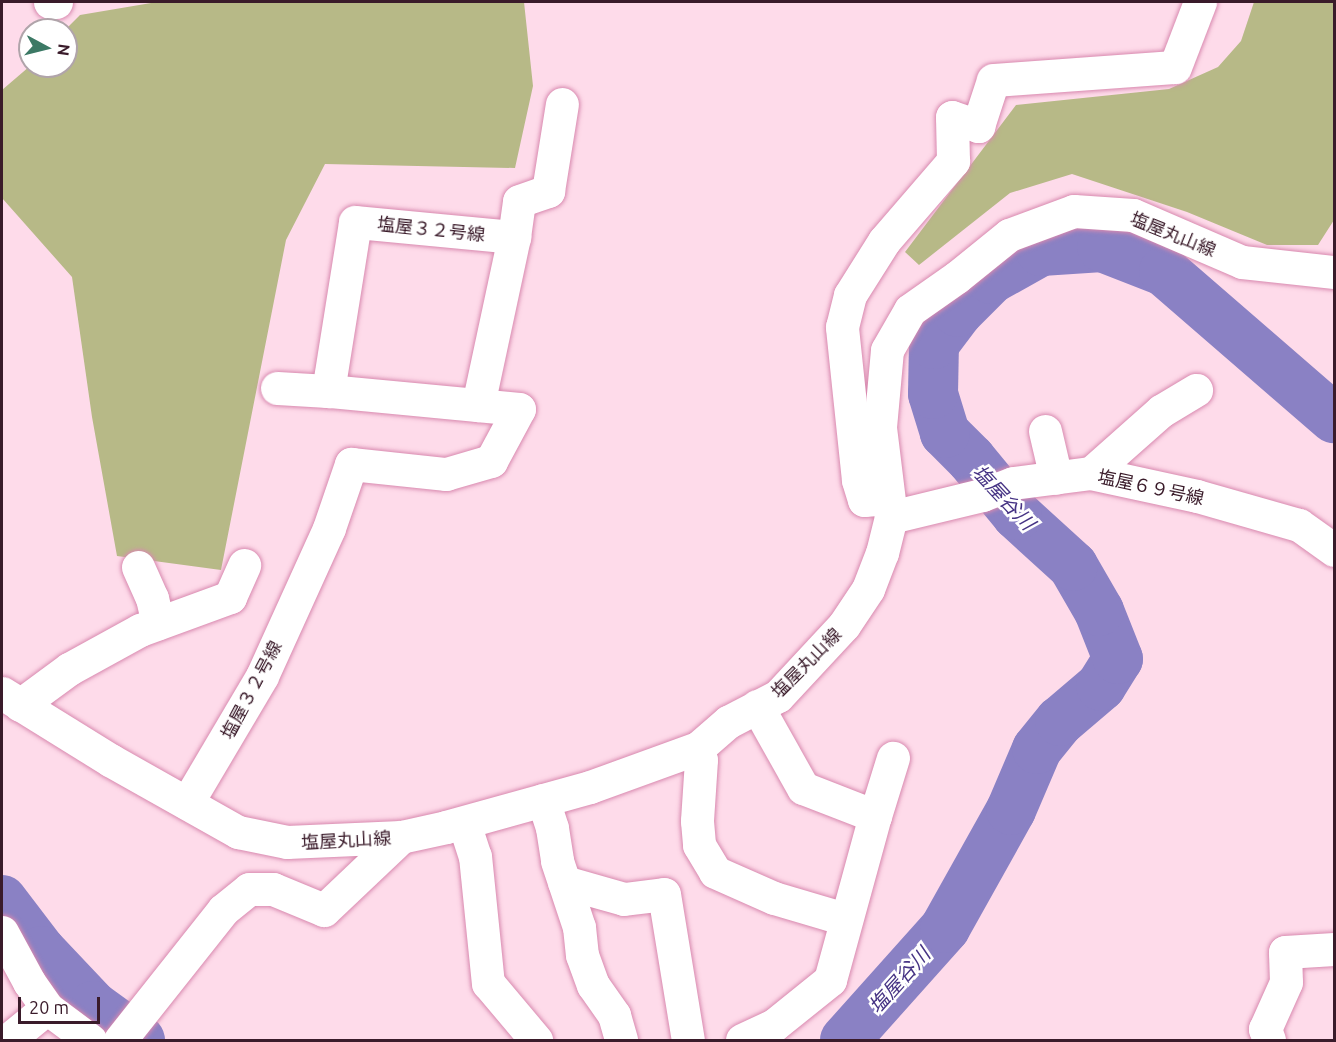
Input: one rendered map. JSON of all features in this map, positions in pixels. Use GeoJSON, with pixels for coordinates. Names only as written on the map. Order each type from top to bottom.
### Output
{"type":"FeatureCollection","features":[{"type":"Feature","properties":{"kind":"street"},"geometry":{"type":"LineString","coordinates":[[889,508],[864,500],[858,480],[842,327],[850,295],[884,240],[954,162],[952,117],[978,126],[993,80],[1175,67],[1200,2]]}},
{"type":"Feature","properties":{"kind":"street"},"geometry":{"type":"LineString","coordinates":[[478,405],[514,237],[519,201],[548,191],[562,104]]}},
{"type":"Feature","properties":{"kind":"street","name":"塩屋丸山線"},"geometry":{"type":"LineString","coordinates":[[11,699],[238,832],[287,842],[401,837],[590,787],[698,748],[728,722],[778,696],[844,625],[868,589],[882,554],[889,508],[880,427],[887,350],[910,310],[957,277],[1009,235],[1074,211],[1133,215],[1242,262],[1335,272]]}},
{"type":"Feature","properties":{"kind":"street","name":"塩屋３２号線"},"geometry":{"type":"LineString","coordinates":[[187,803],[262,676],[329,528],[351,464],[446,474],[491,461],[519,409],[328,391],[355,222],[514,237]]}},
{"type":"Feature","properties":{"kind":"street"},"geometry":{"type":"LineString","coordinates":[[277,388],[328,391]]}},
{"type":"Feature","properties":{"kind":"street"},"geometry":{"type":"LineString","coordinates":[[1091,473],[1161,411],[1196,390]]}},
{"type":"Feature","properties":{"kind":"street"},"geometry":{"type":"LineString","coordinates":[[1045,431],[1056,478]]}},
{"type":"Feature","properties":{"kind":"street","name":"塩屋６９号線"},"geometry":{"type":"LineString","coordinates":[[889,508],[982,495],[1013,483],[1091,473],[1197,496],[1299,525],[1335,550]]}},
{"type":"Feature","properties":{"kind":"street"},"geometry":{"type":"LineString","coordinates":[[11,699],[140,630],[230,597],[244,565]]}},
{"type":"Feature","properties":{"kind":"street"},"geometry":{"type":"LineString","coordinates":[[138,567],[152,598],[158,623]]}},
{"type":"Feature","properties":{"kind":"street"},"geometry":{"type":"LineString","coordinates":[[757,706],[803,788],[875,816]]}},
{"type":"Feature","properties":{"kind":"street"},"geometry":{"type":"LineString","coordinates":[[698,748],[701,760],[697,821],[699,845],[715,872],[774,898],[845,919]]}},
{"type":"Feature","properties":{"kind":"street"},"geometry":{"type":"LineString","coordinates":[[742,1041],[774,1025],[830,980],[845,919],[893,758]]}},
{"type":"Feature","properties":{"kind":"street"},"geometry":{"type":"LineString","coordinates":[[543,800],[552,828],[557,861],[579,927],[582,955],[593,985],[614,1015],[621,1041]]}},
{"type":"Feature","properties":{"kind":"street"},"geometry":{"type":"LineString","coordinates":[[464,822],[475,856],[488,983],[536,1041]]}},
{"type":"Feature","properties":{"kind":"street"},"geometry":{"type":"LineString","coordinates":[[129,1029],[223,910],[249,889],[273,889],[324,910],[401,837]]}},
{"type":"Feature","properties":{"kind":"street"},"geometry":{"type":"LineString","coordinates":[[564,882],[624,899],[664,894],[688,1041]]}},
{"type":"Feature","properties":{"kind":"street"},"geometry":{"type":"LineString","coordinates":[[3,936],[29,982],[47,1008],[90,1041]]}},
{"type":"Feature","properties":{"kind":"street"},"geometry":{"type":"LineString","coordinates":[[1269,1041],[1265,1029],[1286,982],[1285,952],[1335,949]]}},
{"type":"Feature","properties":{"kind":"street"},"geometry":{"type":"LineString","coordinates":[[8,1041],[47,1008]]}},
{"type":"Feature","properties":{"kind":"green space"},"geometry":{"type":"Polygon","coordinates":[[[157,2],[524,2],[533,86],[515,168],[325,164],[286,240],[221,570],[117,556],[92,417],[72,277],[2,198],[2,90],[18,76],[78,78],[77,18],[80,15],[157,2]]]}},
{"type":"Feature","properties":{"kind":"green space"},"geometry":{"type":"Polygon","coordinates":[[[1254,2],[1334,2],[1334,220],[1318,245],[1267,245],[1187,212],[1072,174],[1010,193],[919,265],[905,252],[1016,105],[1169,89],[1218,67],[1241,41],[1254,2]]]}},
{"type":"Feature","properties":{"kind":"waterway","name":"塩屋谷川"},"geometry":{"type":"LineString","coordinates":[[845,1040],[945,928],[1011,810],[1037,749],[1060,721],[1101,686],[1118,659],[1099,611],[1073,566],[1017,515],[971,459],[945,433],[933,394],[934,344],[958,312],[991,279],[1041,251],[1102,247],[1164,271],[1334,418]]}},
{"type":"Feature","properties":{"kind":"waterway","name":"塩屋谷川"},"geometry":{"type":"LineString","coordinates":[[2,900],[41,951],[93,1006],[140,1040]]}}]}
